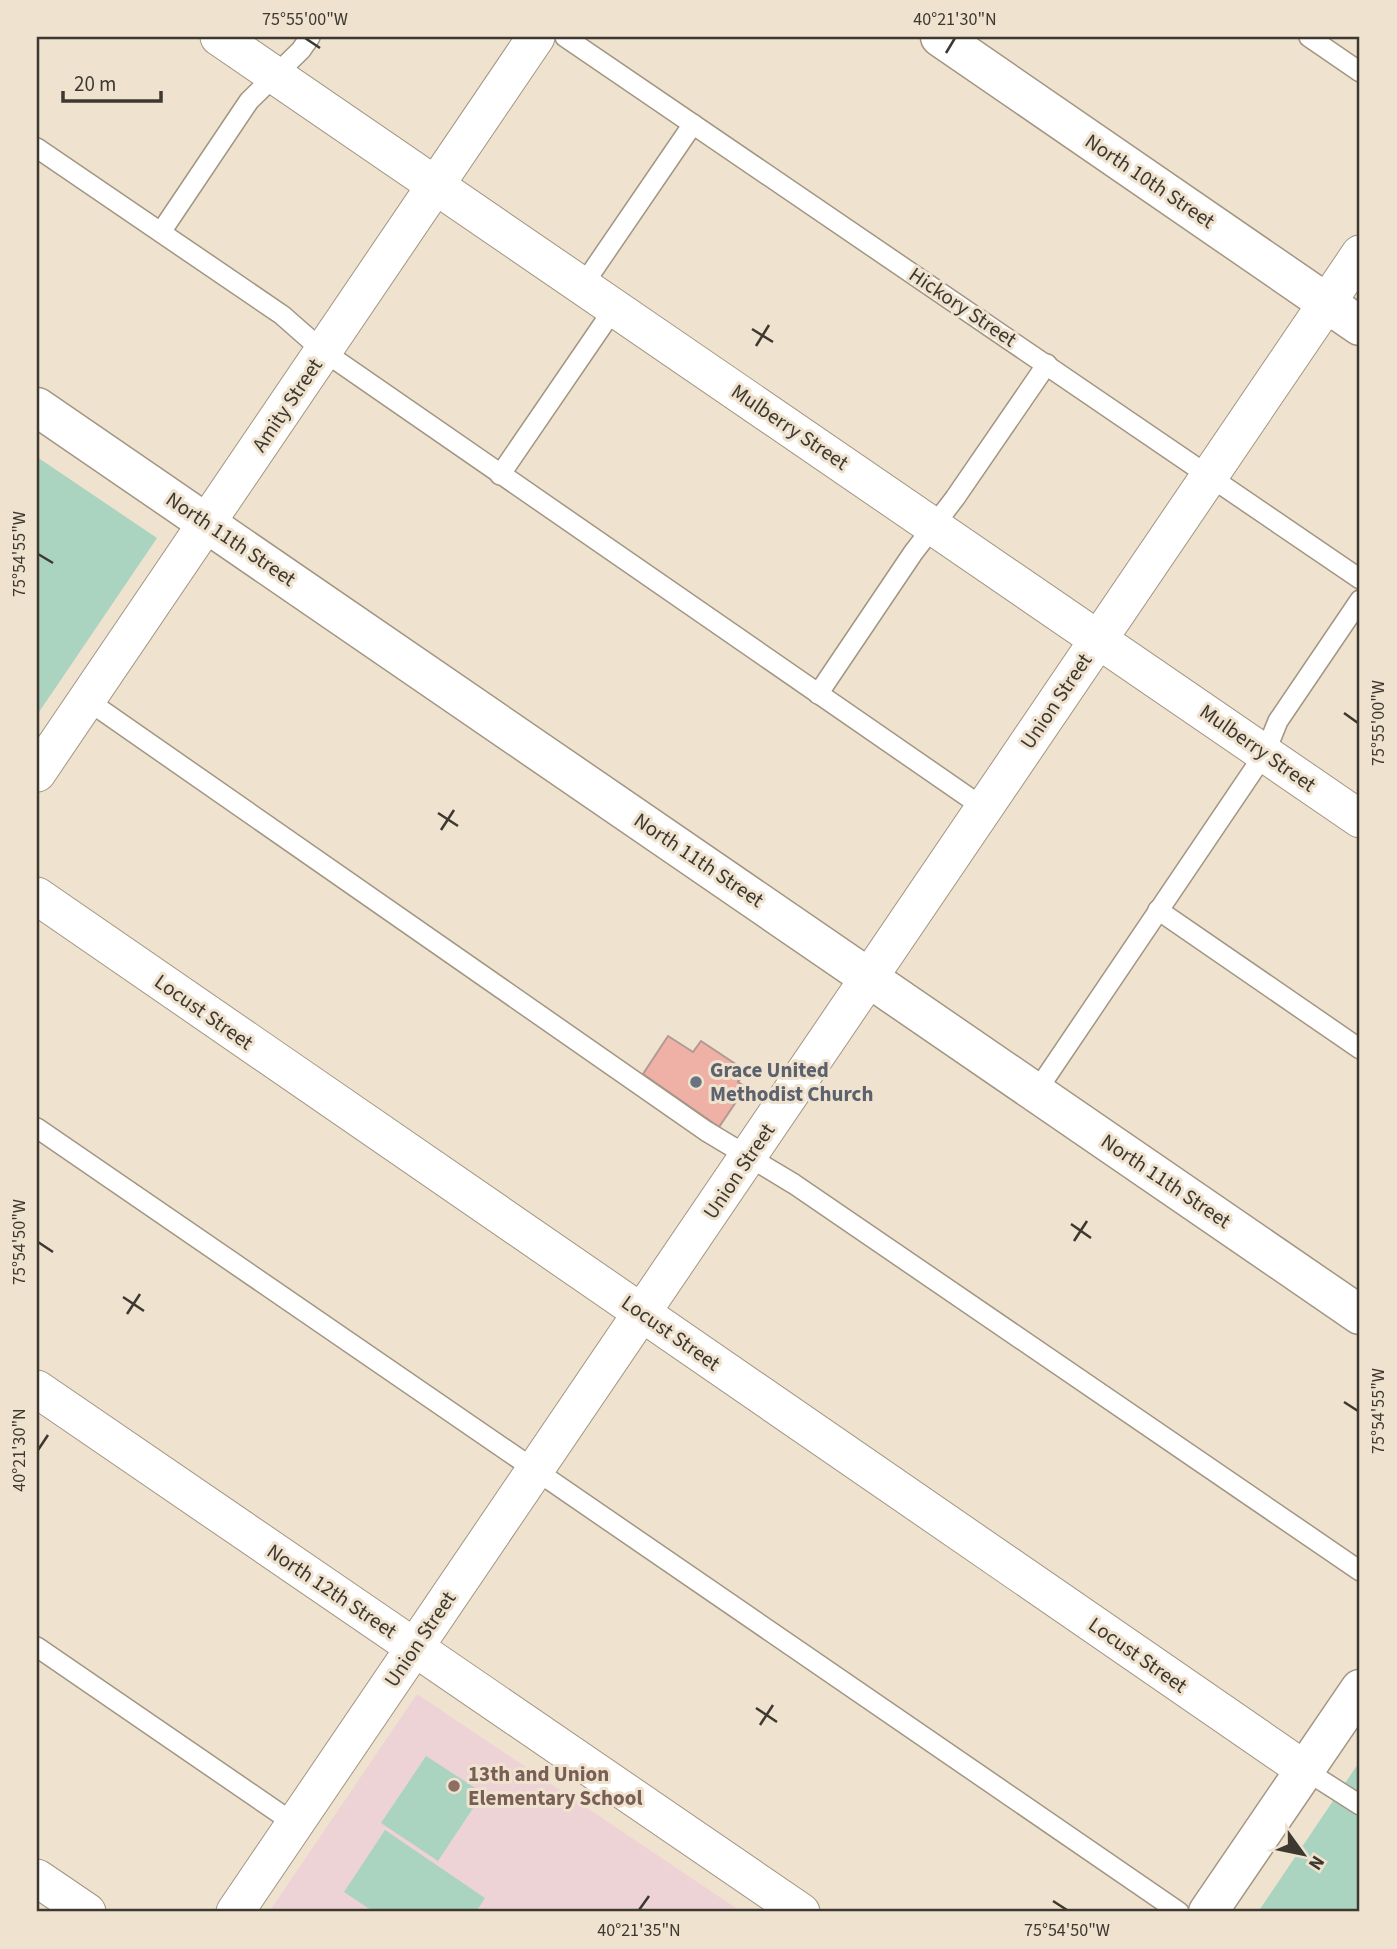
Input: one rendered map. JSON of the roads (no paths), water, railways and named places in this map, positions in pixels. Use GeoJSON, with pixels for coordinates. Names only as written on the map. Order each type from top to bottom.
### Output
{"type":"FeatureCollection","features":[{"type":"Feature","properties":{"kind":"street","name":"Mulberry Street"},"geometry":{"type":"LineString","coordinates":[[219,37],[1360,819]]}},
{"type":"Feature","properties":{"kind":"street","name":"Amity Street"},"geometry":{"type":"LineString","coordinates":[[37,773],[536,37]]}},
{"type":"Feature","properties":{"kind":"street","name":"North 10th Street"},"geometry":{"type":"LineString","coordinates":[[940,37],[1360,326]]}},
{"type":"Feature","properties":{"kind":"street","name":"Union Street"},"geometry":{"type":"LineString","coordinates":[[244,1909],[295,1824],[1360,254]]}},
{"type":"Feature","properties":{"kind":"street","name":"North 11th Street"},"geometry":{"type":"LineString","coordinates":[[37,407],[1360,1315]]}},
{"type":"Feature","properties":{"kind":"street","name":"Locust Street"},"geometry":{"type":"LineString","coordinates":[[37,897],[1306,1770]]}},
{"type":"Feature","properties":{"kind":"street","name":"North 12th Street"},"geometry":{"type":"LineString","coordinates":[[37,1388],[801,1912]]}},
{"type":"Feature","properties":{"kind":"street"},"geometry":{"type":"LineString","coordinates":[[1208,1912],[1360,1689]]}},
{"type":"Feature","properties":{"kind":"street"},"geometry":{"type":"LineString","coordinates":[[37,1878],[87,1912]]}},
{"type":"Feature","properties":{"kind":"lane"},"geometry":{"type":"LineString","coordinates":[[160,232],[249,101],[301,50],[310,37]]}},
{"type":"Feature","properties":{"kind":"lane","name":"Hickory Street"},"geometry":{"type":"LineString","coordinates":[[565,37],[1360,579]]}},
{"type":"Feature","properties":{"kind":"lane"},"geometry":{"type":"LineString","coordinates":[[1309,37],[1360,72]]}},
{"type":"Feature","properties":{"kind":"lane"},"geometry":{"type":"LineString","coordinates":[[583,285],[693,124]]}},
{"type":"Feature","properties":{"kind":"lane"},"geometry":{"type":"LineString","coordinates":[[37,148],[282,315],[323,351],[500,475],[984,808]]}},
{"type":"Feature","properties":{"kind":"lane"},"geometry":{"type":"LineString","coordinates":[[500,475],[615,307]]}},
{"type":"Feature","properties":{"kind":"lane"},"geometry":{"type":"LineString","coordinates":[[818,694],[1047,364]]}},
{"type":"Feature","properties":{"kind":"lane"},"geometry":{"type":"LineString","coordinates":[[1036,1092],[1265,753],[1279,721],[1360,600]]}},
{"type":"Feature","properties":{"kind":"lane"},"geometry":{"type":"LineString","coordinates":[[87,700],[706,1132],[794,1184],[1360,1571]]}},
{"type":"Feature","properties":{"kind":"lane"},"geometry":{"type":"LineString","coordinates":[[1158,910],[1360,1049]]}},
{"type":"Feature","properties":{"kind":"lane"},"geometry":{"type":"LineString","coordinates":[[37,1128],[1179,1912]]}},
{"type":"Feature","properties":{"kind":"lane"},"geometry":{"type":"LineString","coordinates":[[37,1647],[295,1824]]}},
{"type":"Feature","properties":{"kind":"lane"},"geometry":{"type":"LineString","coordinates":[[1306,1770],[1360,1805]]}},
{"type":"Feature","properties":{"kind":"place","name":"Grace United Methodist Church"},"geometry":{"type":"Point","coordinates":[696,1082]}},
{"type":"Feature","properties":{"kind":"place","name":"13th and Union Elementary School"},"geometry":{"type":"Point","coordinates":[454,1786]}}]}
